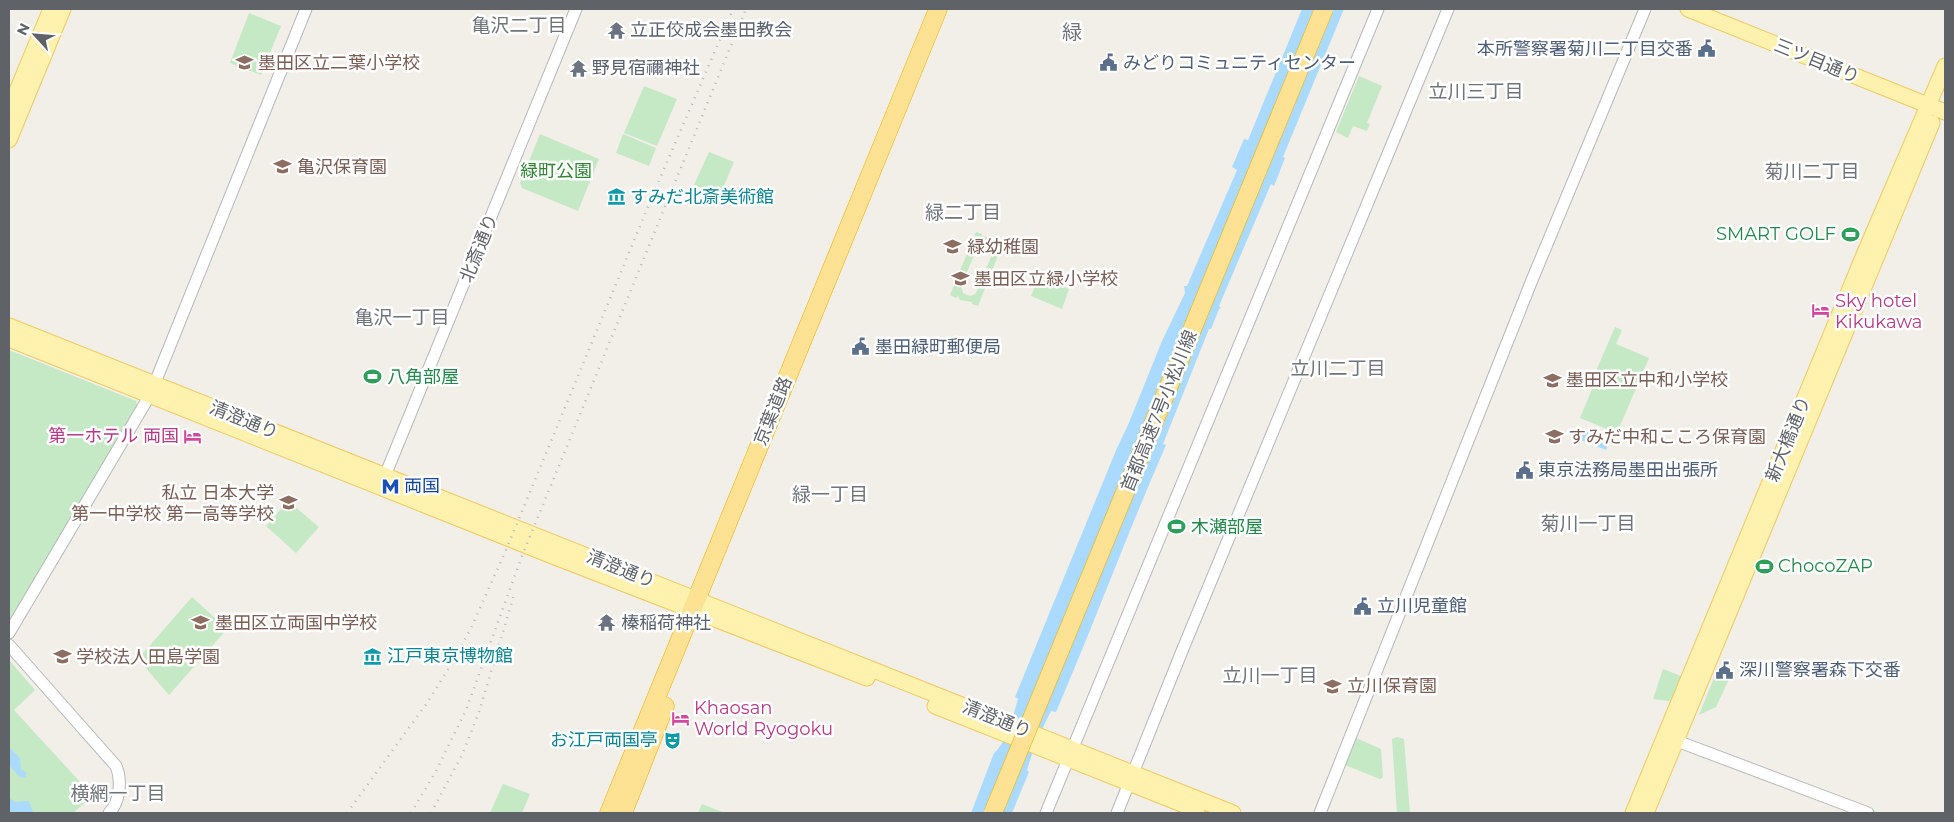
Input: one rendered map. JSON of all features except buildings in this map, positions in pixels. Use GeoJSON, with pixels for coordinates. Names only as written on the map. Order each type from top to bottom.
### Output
{"type":"FeatureCollection","features":[{"type":"Feature","properties":{"kind":"highway","name":"京葉道路"},"geometry":{"type":"LineString","coordinates":[[623,813],[700,606],[938,9]]}},
{"type":"Feature","properties":{"kind":"highway","name":"京葉道路"},"geometry":{"type":"LineString","coordinates":[[609,813],[700,606],[948,9]]}},
{"type":"Feature","properties":{"kind":"highway","name":"首都高速7号小松川線"},"geometry":{"type":"LineString","coordinates":[[981,813],[1312,9]]}},
{"type":"Feature","properties":{"kind":"highway","name":"首都高速7号小松川線"},"geometry":{"type":"LineString","coordinates":[[994,813],[1324,9]]}},
{"type":"Feature","properties":{"kind":"main road"},"geometry":{"type":"LineString","coordinates":[[9,110],[51,9]]}},
{"type":"Feature","properties":{"kind":"main road"},"geometry":{"type":"LineString","coordinates":[[9,140],[63,9]]}},
{"type":"Feature","properties":{"kind":"main road","name":"三ツ目通り"},"geometry":{"type":"LineString","coordinates":[[1688,9],[1711,13],[1937,109]]}},
{"type":"Feature","properties":{"kind":"main road","name":"新大橋通り"},"geometry":{"type":"LineString","coordinates":[[1937,109],[1945,66]]}},
{"type":"Feature","properties":{"kind":"main road","name":"新大橋通り"},"geometry":{"type":"LineString","coordinates":[[1646,813],[1670,739],[1861,261],[1945,91]]}},
{"type":"Feature","properties":{"kind":"main road","name":"清澄通り"},"geometry":{"type":"LineString","coordinates":[[9,326],[152,390]]}},
{"type":"Feature","properties":{"kind":"main road","name":"清澄通り"},"geometry":{"type":"LineString","coordinates":[[9,339],[152,390],[1131,778],[1233,813]]}},
{"type":"Feature","properties":{"kind":"main road","name":"新大橋通り"},"geometry":{"type":"LineString","coordinates":[[1634,813],[1670,739]]}},
{"type":"Feature","properties":{"kind":"main road","name":"清澄通り"},"geometry":{"type":"LineString","coordinates":[[1131,778],[1205,813]]}},
{"type":"Feature","properties":{"kind":"street"},"geometry":{"type":"LineString","coordinates":[[9,633],[152,390],[306,9]]}},
{"type":"Feature","properties":{"kind":"street","name":"北斎通り"},"geometry":{"type":"LineString","coordinates":[[383,482],[576,9]]}},
{"type":"Feature","properties":{"kind":"street"},"geometry":{"type":"LineString","coordinates":[[1046,813],[1378,9]]}},
{"type":"Feature","properties":{"kind":"street"},"geometry":{"type":"LineString","coordinates":[[1117,813],[1448,9]]}},
{"type":"Feature","properties":{"kind":"street"},"geometry":{"type":"LineString","coordinates":[[1320,813],[1532,280],[1645,9]]}},
{"type":"Feature","properties":{"kind":"street"},"geometry":{"type":"LineString","coordinates":[[9,645],[116,766],[119,772],[118,793],[114,807],[109,813]]}},
{"type":"Feature","properties":{"kind":"street"},"geometry":{"type":"LineString","coordinates":[[1670,739],[1868,813]]}},
{"type":"Feature","properties":{"kind":"green space"},"geometry":{"type":"Polygon","coordinates":[[[249,13],[281,26],[261,75],[230,63],[249,13]]]}},
{"type":"Feature","properties":{"kind":"green space"},"geometry":{"type":"Polygon","coordinates":[[[1359,76],[1382,86],[1367,123],[1370,124],[1367,131],[1353,126],[1348,138],[1336,132],[1359,76]]]}},
{"type":"Feature","properties":{"kind":"green space"},"geometry":{"type":"Polygon","coordinates":[[[644,86],[677,99],[657,146],[624,133],[644,86]]]}},
{"type":"Feature","properties":{"kind":"green space","name":"緑町公園"},"geometry":{"type":"Polygon","coordinates":[[[540,134],[599,159],[578,211],[522,188],[520,183],[540,134]]]}},
{"type":"Feature","properties":{"kind":"green space"},"geometry":{"type":"Polygon","coordinates":[[[623,134],[656,148],[649,166],[616,153],[623,134]]]}},
{"type":"Feature","properties":{"kind":"green space"},"geometry":{"type":"Polygon","coordinates":[[[709,152],[734,162],[720,195],[694,185],[709,152]]]}},
{"type":"Feature","properties":{"kind":"green space"},"geometry":{"type":"Polygon","coordinates":[[[976,232],[996,242],[1003,243],[978,306],[972,304],[972,302],[960,300],[958,296],[956,298],[950,295],[976,232]],[[984,243],[978,246],[961,286],[963,293],[971,296],[976,293],[993,252],[990,246],[984,243]]]}},
{"type":"Feature","properties":{"kind":"green space"},"geometry":{"type":"Polygon","coordinates":[[[1039,277],[1069,289],[1062,309],[1031,296],[1039,277]]]}},
{"type":"Feature","properties":{"kind":"green space"},"geometry":{"type":"Polygon","coordinates":[[[1615,327],[1622,330],[1616,344],[1649,358],[1617,433],[1580,418],[1593,387],[1590,385],[1615,327]]]}},
{"type":"Feature","properties":{"kind":"green space"},"geometry":{"type":"Polygon","coordinates":[[[9,350],[136,401],[137,405],[12,618],[9,618],[9,350]]]}},
{"type":"Feature","properties":{"kind":"green space"},"geometry":{"type":"Polygon","coordinates":[[[288,501],[319,527],[296,553],[266,526],[288,501]]]}},
{"type":"Feature","properties":{"kind":"green space"},"geometry":{"type":"Polygon","coordinates":[[[192,597],[227,629],[169,695],[138,659],[192,597]]]}},
{"type":"Feature","properties":{"kind":"green space"},"geometry":{"type":"Polygon","coordinates":[[[9,660],[35,690],[14,710],[93,796],[73,813],[9,813],[9,660]]]}},
{"type":"Feature","properties":{"kind":"green space"},"geometry":{"type":"Polygon","coordinates":[[[1663,669],[1686,678],[1677,702],[1653,699],[1663,669]]]}},
{"type":"Feature","properties":{"kind":"green space"},"geometry":{"type":"Polygon","coordinates":[[[1716,673],[1729,679],[1716,707],[1699,715],[1716,673]]]}},
{"type":"Feature","properties":{"kind":"green space"},"geometry":{"type":"Polygon","coordinates":[[[1397,737],[1404,739],[1410,813],[1397,813],[1392,739],[1397,737]]]}},
{"type":"Feature","properties":{"kind":"green space"},"geometry":{"type":"Polygon","coordinates":[[[1356,738],[1381,749],[1383,777],[1380,779],[1345,765],[1356,738]]]}},
{"type":"Feature","properties":{"kind":"green space"},"geometry":{"type":"Polygon","coordinates":[[[503,784],[530,794],[522,813],[490,813],[503,784]]]}},
{"type":"Feature","properties":{"kind":"green space"},"geometry":{"type":"Polygon","coordinates":[[[702,804],[725,813],[698,813],[702,804]]]}},
{"type":"Feature","properties":{"kind":"water"},"geometry":{"type":"Polygon","coordinates":[[[1302,9],[1344,9],[1283,157],[1285,158],[1274,186],[1271,184],[1219,306],[1221,308],[1211,329],[1209,329],[1163,444],[1166,445],[1070,679],[1056,712],[1051,711],[1044,725],[1027,770],[1029,772],[1012,813],[971,813],[994,753],[1002,743],[1009,728],[1018,699],[1015,697],[1117,448],[1162,341],[1185,293],[1184,286],[1187,286],[1237,170],[1232,167],[1244,139],[1248,140],[1302,9]]]}},
{"type":"Feature","properties":{"kind":"water"},"geometry":{"type":"Polygon","coordinates":[[[1580,428],[1610,439],[1606,450],[1576,438],[1580,428]]]}},
{"type":"Feature","properties":{"kind":"water"},"geometry":{"type":"Polygon","coordinates":[[[9,747],[20,758],[21,770],[26,772],[26,778],[20,777],[9,765],[9,747]]]}},
{"type":"Feature","properties":{"kind":"water"},"geometry":{"type":"Polygon","coordinates":[[[9,798],[15,802],[29,801],[33,812],[40,813],[9,813],[9,798]]]}},
{"type":"Feature","properties":{"kind":"railway"},"geometry":{"type":"LineString","coordinates":[[347,813],[427,703],[471,628],[506,550],[652,197],[733,9]]}},
{"type":"Feature","properties":{"kind":"railway"},"geometry":{"type":"LineString","coordinates":[[411,813],[436,771],[466,710],[522,556],[746,9]]}},
{"type":"Feature","properties":{"kind":"railway"},"geometry":{"type":"LineString","coordinates":[[431,813],[462,755],[479,712],[514,595]]}},
{"type":"Feature","properties":{"kind":"place","name":"立正佼成会墨田教会"},"geometry":{"type":"Point","coordinates":[616,30]}},
{"type":"Feature","properties":{"kind":"place","name":"本所警察署菊川二丁目交番"},"geometry":{"type":"Point","coordinates":[1707,49]}},
{"type":"Feature","properties":{"kind":"place","name":"墨田区立二葉小学校"},"geometry":{"type":"Point","coordinates":[244,63]}},
{"type":"Feature","properties":{"kind":"place","name":"みどりコミュニティセンター"},"geometry":{"type":"Point","coordinates":[1109,63]}},
{"type":"Feature","properties":{"kind":"place","name":"野見宿禰神社"},"geometry":{"type":"Point","coordinates":[578,68]}},
{"type":"Feature","properties":{"kind":"place","name":"亀沢保育園"},"geometry":{"type":"Point","coordinates":[283,167]}},
{"type":"Feature","properties":{"kind":"place","name":"すみだ北斎美術館"},"geometry":{"type":"Point","coordinates":[616,197]}},
{"type":"Feature","properties":{"kind":"place","name":"SMART GOLF"},"geometry":{"type":"Point","coordinates":[1850,234]}},
{"type":"Feature","properties":{"kind":"place","name":"緑幼稚園"},"geometry":{"type":"Point","coordinates":[953,247]}},
{"type":"Feature","properties":{"kind":"place","name":"墨田区立緑小学校"},"geometry":{"type":"Point","coordinates":[960,279]}},
{"type":"Feature","properties":{"kind":"place","name":"Sky hotel Kikukawa"},"geometry":{"type":"Point","coordinates":[1821,311]}},
{"type":"Feature","properties":{"kind":"place","name":"墨田緑町郵便局"},"geometry":{"type":"Point","coordinates":[861,347]}},
{"type":"Feature","properties":{"kind":"place","name":"八角部屋"},"geometry":{"type":"Point","coordinates":[373,377]}},
{"type":"Feature","properties":{"kind":"place","name":"墨田区立中和小学校"},"geometry":{"type":"Point","coordinates":[1552,380]}},
{"type":"Feature","properties":{"kind":"place","name":"第一ホテル 両国"},"geometry":{"type":"Point","coordinates":[193,436]}},
{"type":"Feature","properties":{"kind":"place","name":"すみだ中和こころ保育園"},"geometry":{"type":"Point","coordinates":[1554,437]}},
{"type":"Feature","properties":{"kind":"place","name":"東京法務局墨田出張所"},"geometry":{"type":"Point","coordinates":[1524,470]}},
{"type":"Feature","properties":{"kind":"place","name":"両国"},"geometry":{"type":"Point","coordinates":[390,486]}},
{"type":"Feature","properties":{"kind":"place","name":"私立 日本大学 第一中学校 第一高等学校"},"geometry":{"type":"Point","coordinates":[288,503]}},
{"type":"Feature","properties":{"kind":"place","name":"木瀬部屋"},"geometry":{"type":"Point","coordinates":[1177,527]}},
{"type":"Feature","properties":{"kind":"place","name":"ChocoZAP"},"geometry":{"type":"Point","coordinates":[1764,566]}},
{"type":"Feature","properties":{"kind":"place","name":"立川児童館"},"geometry":{"type":"Point","coordinates":[1363,606]}},
{"type":"Feature","properties":{"kind":"place","name":"墨田区立両国中学校"},"geometry":{"type":"Point","coordinates":[201,623]}},
{"type":"Feature","properties":{"kind":"place","name":"榛稲荷神社"},"geometry":{"type":"Point","coordinates":[607,623]}},
{"type":"Feature","properties":{"kind":"place","name":"江戸東京博物館"},"geometry":{"type":"Point","coordinates":[373,656]}},
{"type":"Feature","properties":{"kind":"place","name":"学校法人田島学園"},"geometry":{"type":"Point","coordinates":[62,657]}},
{"type":"Feature","properties":{"kind":"place","name":"深川警察署森下交番"},"geometry":{"type":"Point","coordinates":[1725,670]}},
{"type":"Feature","properties":{"kind":"place","name":"立川保育園"},"geometry":{"type":"Point","coordinates":[1333,686]}},
{"type":"Feature","properties":{"kind":"place","name":"Khaosan World Ryogoku"},"geometry":{"type":"Point","coordinates":[680,718]}},
{"type":"Feature","properties":{"kind":"place","name":"お江戸両国亭"},"geometry":{"type":"Point","coordinates":[672,740]}},
{"type":"Feature","properties":{"kind":"district","name":"亀沢二丁目"},"geometry":{"type":"Point","coordinates":[519,25]}},
{"type":"Feature","properties":{"kind":"district","name":"緑"},"geometry":{"type":"Point","coordinates":[1072,32]}},
{"type":"Feature","properties":{"kind":"district","name":"立川三丁目"},"geometry":{"type":"Point","coordinates":[1476,91]}},
{"type":"Feature","properties":{"kind":"district","name":"菊川二丁目"},"geometry":{"type":"Point","coordinates":[1812,171]}},
{"type":"Feature","properties":{"kind":"district","name":"緑二丁目"},"geometry":{"type":"Point","coordinates":[963,212]}},
{"type":"Feature","properties":{"kind":"district","name":"亀沢一丁目"},"geometry":{"type":"Point","coordinates":[402,317]}},
{"type":"Feature","properties":{"kind":"district","name":"立川二丁目"},"geometry":{"type":"Point","coordinates":[1338,368]}},
{"type":"Feature","properties":{"kind":"district","name":"緑一丁目"},"geometry":{"type":"Point","coordinates":[830,494]}},
{"type":"Feature","properties":{"kind":"district","name":"菊川一丁目"},"geometry":{"type":"Point","coordinates":[1588,523]}},
{"type":"Feature","properties":{"kind":"district","name":"立川一丁目"},"geometry":{"type":"Point","coordinates":[1270,675]}},
{"type":"Feature","properties":{"kind":"district","name":"横網一丁目"},"geometry":{"type":"Point","coordinates":[118,793]}}]}
